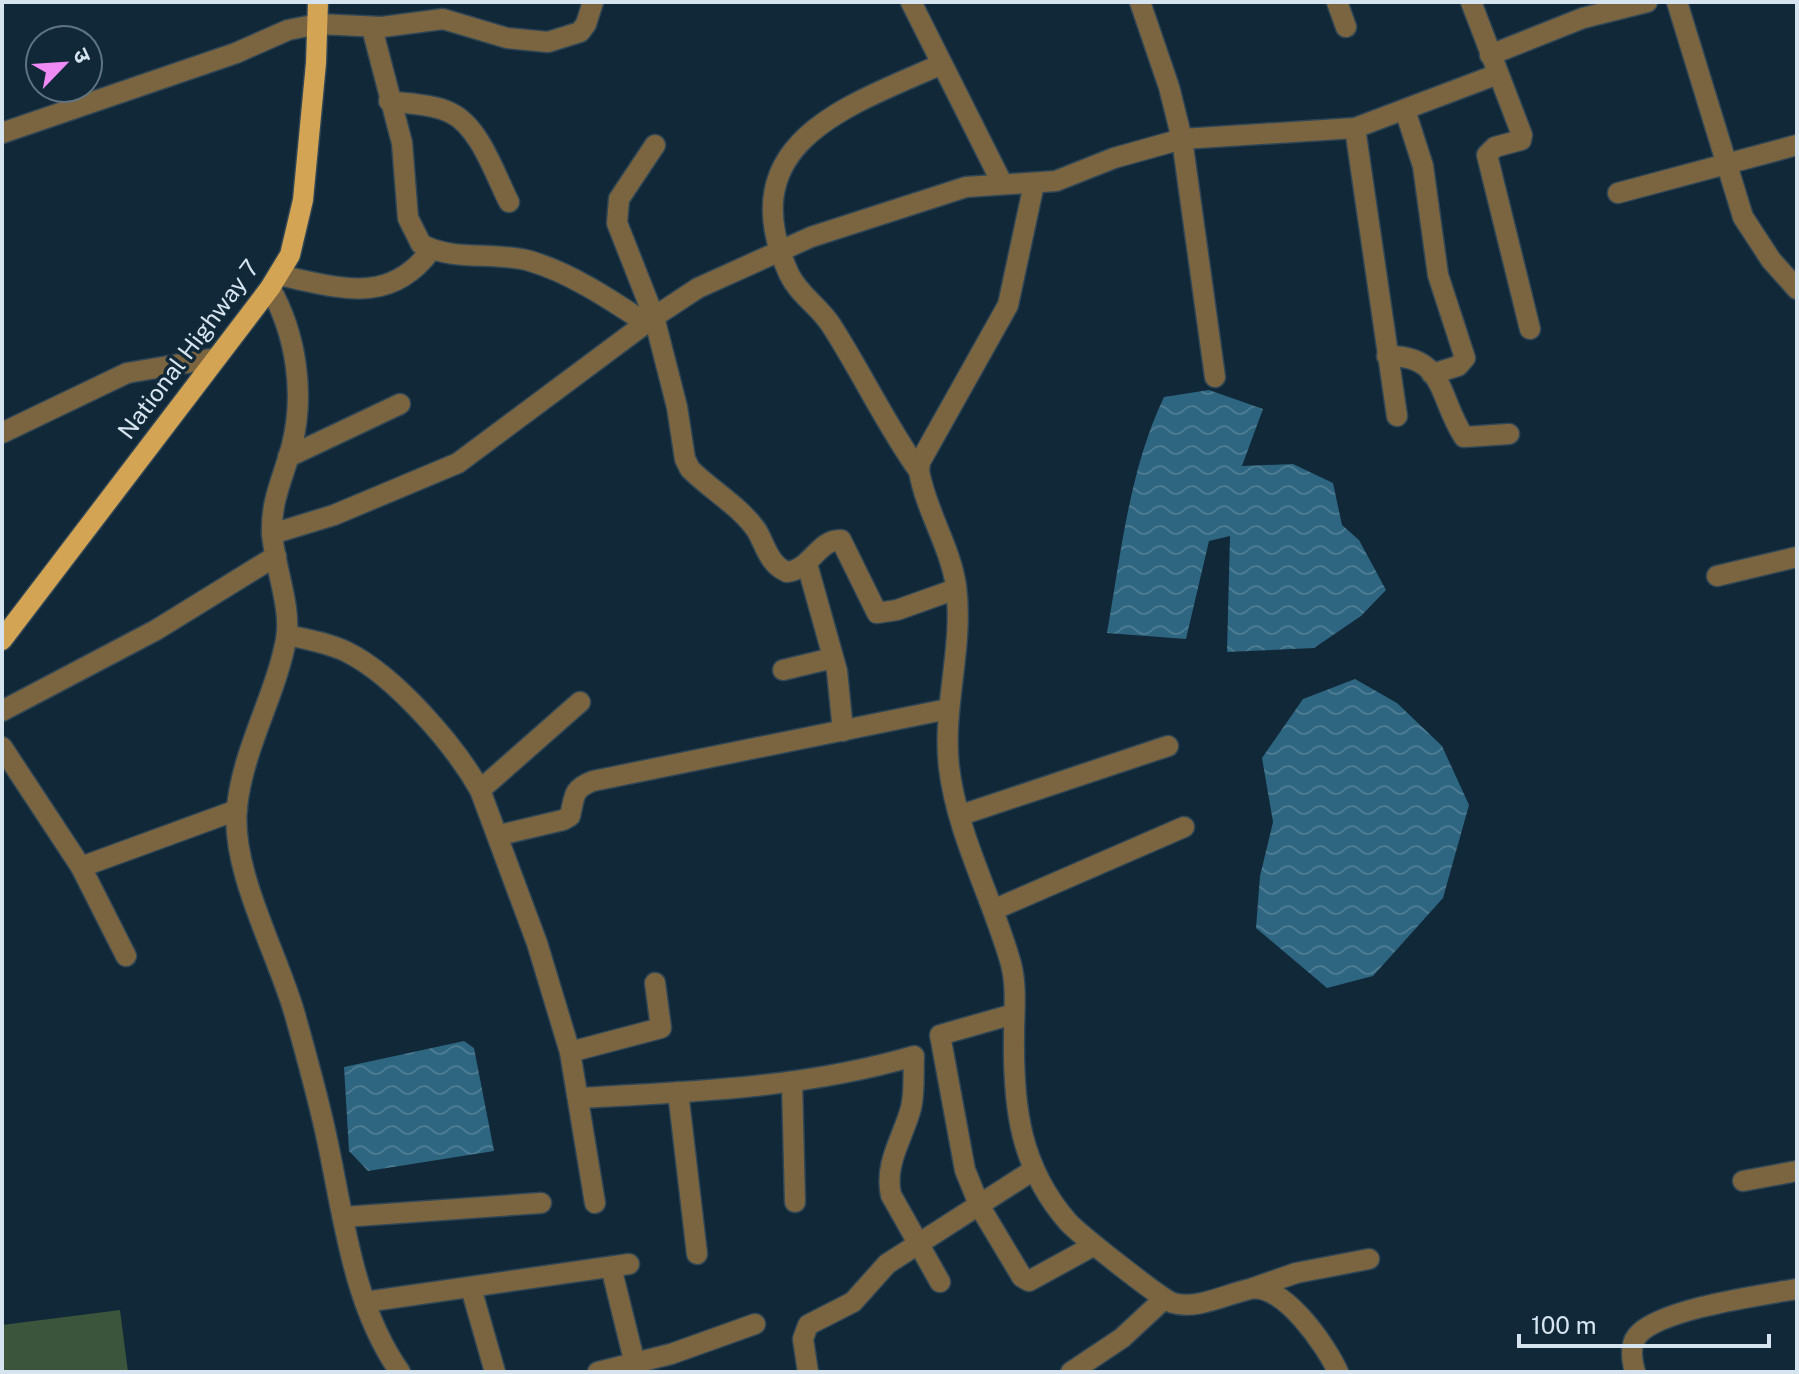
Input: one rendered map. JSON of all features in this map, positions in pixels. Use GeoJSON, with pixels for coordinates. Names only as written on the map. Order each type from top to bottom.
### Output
{"type":"FeatureCollection","features":[{"type":"Feature","properties":{"kind":"main road","name":"National Highway 7"},"geometry":{"type":"LineString","coordinates":[[2,640],[274,281],[290,255],[303,200],[318,2]]}},
{"type":"Feature","properties":{"kind":"street"},"geometry":{"type":"LineString","coordinates":[[2,133],[236,53],[275,34],[318,24],[372,28],[443,19],[507,38],[548,42],[567,39],[580,32],[593,2]]}},
{"type":"Feature","properties":{"kind":"street"},"geometry":{"type":"LineString","coordinates":[[911,2],[1002,183]]}},
{"type":"Feature","properties":{"kind":"street"},"geometry":{"type":"LineString","coordinates":[[1140,2],[1169,87],[1182,139],[1215,377]]}},
{"type":"Feature","properties":{"kind":"street"},"geometry":{"type":"LineString","coordinates":[[1337,2],[1346,27]]}},
{"type":"Feature","properties":{"kind":"street"},"geometry":{"type":"LineString","coordinates":[[1471,2],[1522,135],[1515,143],[1490,149],[1487,155],[1488,170],[1530,329]]}},
{"type":"Feature","properties":{"kind":"street"},"geometry":{"type":"LineString","coordinates":[[272,534],[334,515],[458,463],[650,320],[698,288],[781,250],[966,187],[1056,181],[1114,158],[1182,139],[1355,128],[1405,110],[1583,18],[1647,2]]}},
{"type":"Feature","properties":{"kind":"street"},"geometry":{"type":"LineString","coordinates":[[1677,2],[1743,217],[1771,260],[1797,289]]}},
{"type":"Feature","properties":{"kind":"street"},"geometry":{"type":"LineString","coordinates":[[372,28],[405,162],[408,218],[421,244],[431,250],[530,261],[650,320]]}},
{"type":"Feature","properties":{"kind":"street"},"geometry":{"type":"LineString","coordinates":[[942,64],[835,114],[792,148],[777,182],[776,232],[799,292],[832,326],[919,471],[947,547],[956,589],[958,626],[948,709],[949,768],[961,815],[1011,966],[1013,1087],[1021,1138],[1032,1171],[1048,1199],[1093,1246],[1129,1269],[1164,1299],[1187,1304],[1253,1288],[1296,1273],[1369,1259]]}},
{"type":"Feature","properties":{"kind":"street"},"geometry":{"type":"LineString","coordinates":[[389,101],[447,111],[458,117],[475,137],[509,202]]}},
{"type":"Feature","properties":{"kind":"street"},"geometry":{"type":"LineString","coordinates":[[1405,110],[1423,166],[1438,275],[1465,358],[1458,366],[1432,374]]}},
{"type":"Feature","properties":{"kind":"street"},"geometry":{"type":"LineString","coordinates":[[1355,128],[1397,416]]}},
{"type":"Feature","properties":{"kind":"street"},"geometry":{"type":"LineString","coordinates":[[655,145],[629,179],[616,210],[617,223],[677,407],[685,459],[690,469],[743,516],[778,569],[794,572],[807,564],[826,544],[841,540],[877,613],[897,610],[956,589]]}},
{"type":"Feature","properties":{"kind":"street"},"geometry":{"type":"LineString","coordinates":[[1618,193],[1797,145]]}},
{"type":"Feature","properties":{"kind":"street"},"geometry":{"type":"LineString","coordinates":[[919,471],[920,462],[1008,305],[1034,184]]}},
{"type":"Feature","properties":{"kind":"street"},"geometry":{"type":"LineString","coordinates":[[400,1372],[365,1302],[295,1014],[277,955],[255,905],[239,847],[237,810],[244,768],[287,635],[272,534],[273,500],[288,457],[297,405],[294,349],[274,281],[364,290],[409,274],[431,250]]}},
{"type":"Feature","properties":{"kind":"street"},"geometry":{"type":"LineString","coordinates":[[1387,356],[1417,358],[1432,374],[1464,437],[1509,434]]}},
{"type":"Feature","properties":{"kind":"street"},"geometry":{"type":"LineString","coordinates":[[2,433],[127,373],[216,358]]}},
{"type":"Feature","properties":{"kind":"street"},"geometry":{"type":"LineString","coordinates":[[288,457],[400,404]]}},
{"type":"Feature","properties":{"kind":"street"},"geometry":{"type":"LineString","coordinates":[[2,711],[156,630],[276,556]]}},
{"type":"Feature","properties":{"kind":"street"},"geometry":{"type":"LineString","coordinates":[[1717,576],[1797,557]]}},
{"type":"Feature","properties":{"kind":"street"},"geometry":{"type":"LineString","coordinates":[[807,564],[833,658],[841,697],[843,731]]}},
{"type":"Feature","properties":{"kind":"street"},"geometry":{"type":"LineString","coordinates":[[287,635],[346,651],[368,665],[430,724],[467,767],[480,790],[500,835],[570,1052],[595,1203]]}},
{"type":"Feature","properties":{"kind":"street"},"geometry":{"type":"LineString","coordinates":[[783,670],[833,658]]}},
{"type":"Feature","properties":{"kind":"street"},"geometry":{"type":"LineString","coordinates":[[480,790],[580,702]]}},
{"type":"Feature","properties":{"kind":"street"},"geometry":{"type":"LineString","coordinates":[[500,835],[570,816],[572,795],[578,787],[593,781],[948,709]]}},
{"type":"Feature","properties":{"kind":"street"},"geometry":{"type":"LineString","coordinates":[[961,815],[1168,746]]}},
{"type":"Feature","properties":{"kind":"street"},"geometry":{"type":"LineString","coordinates":[[2,747],[81,867],[126,956]]}},
{"type":"Feature","properties":{"kind":"street"},"geometry":{"type":"LineString","coordinates":[[81,867],[237,810]]}},
{"type":"Feature","properties":{"kind":"street"},"geometry":{"type":"LineString","coordinates":[[993,910],[1184,827]]}},
{"type":"Feature","properties":{"kind":"street"},"geometry":{"type":"LineString","coordinates":[[570,1052],[661,1028],[655,983]]}},
{"type":"Feature","properties":{"kind":"street"},"geometry":{"type":"LineString","coordinates":[[1014,1014],[940,1035],[965,1170],[980,1207],[1022,1277],[1029,1281],[1093,1246]]}},
{"type":"Feature","properties":{"kind":"street"},"geometry":{"type":"LineString","coordinates":[[578,1098],[792,1082],[878,1067],[914,1056],[912,1106],[889,1168],[888,1182],[891,1195],[921,1243],[940,1282]]}},
{"type":"Feature","properties":{"kind":"street"},"geometry":{"type":"LineString","coordinates":[[792,1082],[795,1202]]}},
{"type":"Feature","properties":{"kind":"street"},"geometry":{"type":"LineString","coordinates":[[678,1092],[697,1254]]}},
{"type":"Feature","properties":{"kind":"street"},"geometry":{"type":"LineString","coordinates":[[808,1372],[803,1339],[808,1325],[853,1302],[887,1264],[1032,1171]]}},
{"type":"Feature","properties":{"kind":"street"},"geometry":{"type":"LineString","coordinates":[[1743,1181],[1797,1171]]}},
{"type":"Feature","properties":{"kind":"street"},"geometry":{"type":"LineString","coordinates":[[343,1217],[541,1203]]}},
{"type":"Feature","properties":{"kind":"street"},"geometry":{"type":"LineString","coordinates":[[365,1302],[620,1265],[636,1367]]}},
{"type":"Feature","properties":{"kind":"street"},"geometry":{"type":"LineString","coordinates":[[471,1288],[495,1372]]}},
{"type":"Feature","properties":{"kind":"street"},"geometry":{"type":"LineString","coordinates":[[1253,1288],[1301,1315],[1328,1349],[1338,1372]]}},
{"type":"Feature","properties":{"kind":"street"},"geometry":{"type":"LineString","coordinates":[[1635,1372],[1632,1346],[1637,1335],[1653,1325],[1713,1304],[1797,1289]]}},
{"type":"Feature","properties":{"kind":"street"},"geometry":{"type":"LineString","coordinates":[[1071,1372],[1122,1338],[1164,1299]]}},
{"type":"Feature","properties":{"kind":"street"},"geometry":{"type":"LineString","coordinates":[[598,1372],[636,1367],[755,1324]]}},
{"type":"Feature","properties":{"kind":"green space"},"geometry":{"type":"Polygon","coordinates":[[[120,1310],[128,1372],[2,1372],[2,1325],[120,1310]]]}},
{"type":"Feature","properties":{"kind":"water"},"geometry":{"type":"Polygon","coordinates":[[[1209,390],[1263,409],[1242,466],[1293,464],[1333,483],[1342,525],[1359,540],[1386,590],[1361,616],[1314,648],[1227,652],[1230,536],[1209,541],[1186,639],[1107,633],[1134,483],[1152,425],[1164,397],[1209,390]]]}},
{"type":"Feature","properties":{"kind":"water"},"geometry":{"type":"Polygon","coordinates":[[[1355,679],[1397,703],[1442,746],[1469,805],[1443,898],[1373,976],[1327,988],[1256,928],[1260,876],[1273,822],[1262,758],[1303,699],[1355,679]]]}},
{"type":"Feature","properties":{"kind":"water"},"geometry":{"type":"Polygon","coordinates":[[[464,1041],[474,1048],[494,1151],[368,1171],[349,1151],[344,1067],[464,1041]]]}}]}
